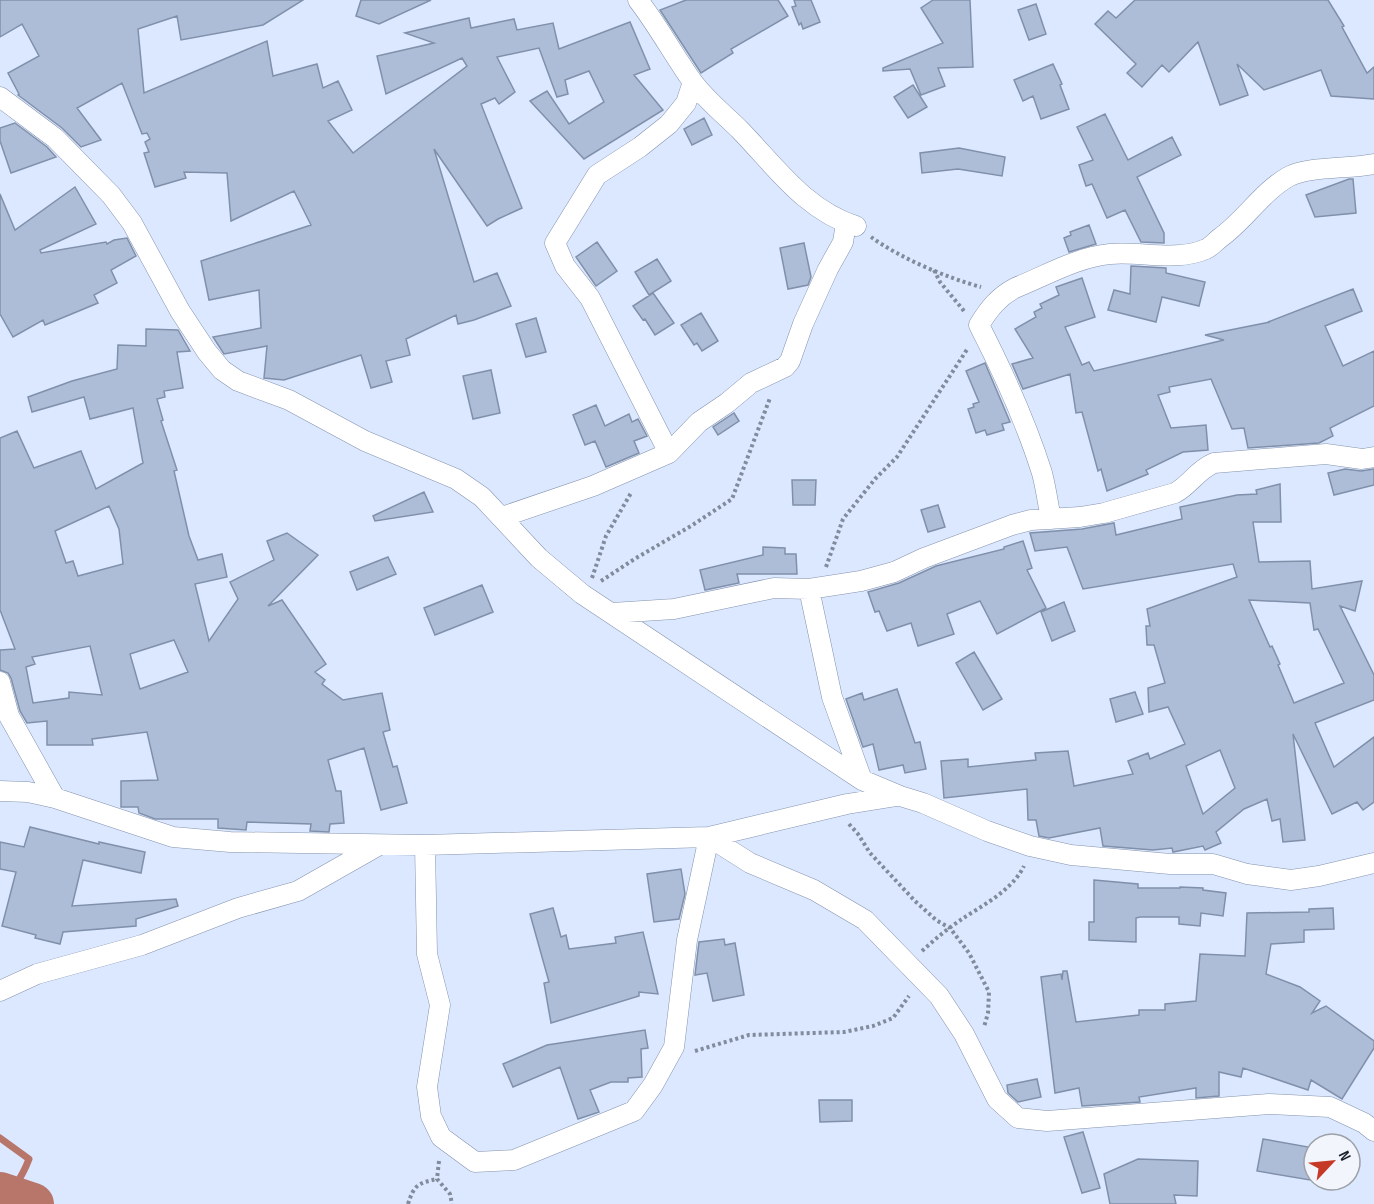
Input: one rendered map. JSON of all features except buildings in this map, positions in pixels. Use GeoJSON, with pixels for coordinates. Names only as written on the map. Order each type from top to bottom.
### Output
{"type":"FeatureCollection","features":[{"type":"Feature","properties":{"kind":"street"},"geometry":{"type":"LineString","coordinates":[[502,517],[594,486],[669,453],[699,422],[751,383],[785,367],[790,361],[803,324],[851,224],[823,212],[795,188],[708,100],[693,82],[638,0]]}},
{"type":"Feature","properties":{"kind":"street"},"geometry":{"type":"LineString","coordinates":[[669,453],[590,298],[565,266],[555,243],[597,175],[640,147],[669,124],[686,103],[693,82]]}},
{"type":"Feature","properties":{"kind":"street"},"geometry":{"type":"LineString","coordinates":[[0,97],[55,138],[111,195],[132,223],[180,311],[222,370],[238,381],[289,400],[365,441],[456,479],[482,497],[539,558],[582,594],[862,780],[900,796],[923,802],[987,831],[1071,855],[1170,864],[1213,864],[1247,874],[1291,880],[1374,863]]}},
{"type":"Feature","properties":{"kind":"street"},"geometry":{"type":"LineString","coordinates":[[1051,519],[1042,475],[1026,429],[979,325],[990,307],[1005,294],[1089,258],[1110,254],[1182,254],[1206,249],[1244,218],[1270,189],[1290,175],[1374,164]]}},
{"type":"Feature","properties":{"kind":"street"},"geometry":{"type":"LineString","coordinates":[[612,613],[674,609],[774,588],[816,588],[861,581],[894,572],[924,558],[1012,525],[1031,520],[1104,513],[1175,494],[1203,467],[1214,463],[1326,454],[1362,459],[1374,457]]}},
{"type":"Feature","properties":{"kind":"street"},"geometry":{"type":"LineString","coordinates":[[816,588],[832,697],[862,780]]}},
{"type":"Feature","properties":{"kind":"street"},"geometry":{"type":"LineString","coordinates":[[0,682],[9,716],[55,798]]}},
{"type":"Feature","properties":{"kind":"street"},"geometry":{"type":"LineString","coordinates":[[0,790],[28,792],[55,798],[173,837],[230,842],[425,845],[709,837],[826,809],[900,796]]}},
{"type":"Feature","properties":{"kind":"street"},"geometry":{"type":"LineString","coordinates":[[709,837],[750,863],[814,890],[865,920],[939,996],[964,1034],[997,1099],[1018,1118],[1047,1121],[1269,1104],[1330,1107],[1364,1123],[1374,1131]]}},
{"type":"Feature","properties":{"kind":"street"},"geometry":{"type":"LineString","coordinates":[[425,845],[427,954],[440,1005],[426,1087],[431,1116],[441,1137],[475,1162],[514,1160],[634,1111],[674,1047],[687,940],[709,837]]}},
{"type":"Feature","properties":{"kind":"street"},"geometry":{"type":"LineString","coordinates":[[0,991],[37,974],[142,945],[238,908],[298,891],[381,844]]}},
{"type":"Feature","properties":{"kind":"path"},"geometry":{"type":"LineString","coordinates":[[851,224],[879,243],[934,270],[1005,294]]}},
{"type":"Feature","properties":{"kind":"path"},"geometry":{"type":"LineString","coordinates":[[816,588],[826,569],[843,519],[897,457],[973,340],[979,325],[959,307],[934,270]]}},
{"type":"Feature","properties":{"kind":"path"},"geometry":{"type":"LineString","coordinates":[[582,594],[732,499],[765,408],[785,367]]}},
{"type":"Feature","properties":{"kind":"path"},"geometry":{"type":"LineString","coordinates":[[582,594],[595,574],[599,553],[606,536],[633,489]]}},
{"type":"Feature","properties":{"kind":"path"},"geometry":{"type":"LineString","coordinates":[[826,809],[843,818],[858,834],[870,853],[915,901],[936,920],[950,928],[969,953],[989,992],[988,1013],[976,1058]]}},
{"type":"Feature","properties":{"kind":"path"},"geometry":{"type":"LineString","coordinates":[[668,1057],[750,1035],[844,1032],[873,1026],[893,1018],[909,995],[916,956],[950,928],[1000,894],[1020,874],[1033,846]]}},
{"type":"Feature","properties":{"kind":"path"},"geometry":{"type":"LineString","coordinates":[[441,1137],[437,1179],[450,1194],[452,1204]]}},
{"type":"Feature","properties":{"kind":"path"},"geometry":{"type":"LineString","coordinates":[[408,1204],[412,1191],[421,1182],[437,1179]]}},
{"type":"Feature","properties":{"kind":"waterway"},"geometry":{"type":"LineString","coordinates":[[0,1138],[29,1159],[20,1178],[6,1194]]}},
{"type":"Feature","properties":{"kind":"waterway"},"geometry":{"type":"LineString","coordinates":[[0,1193],[33,1204]]}}]}
